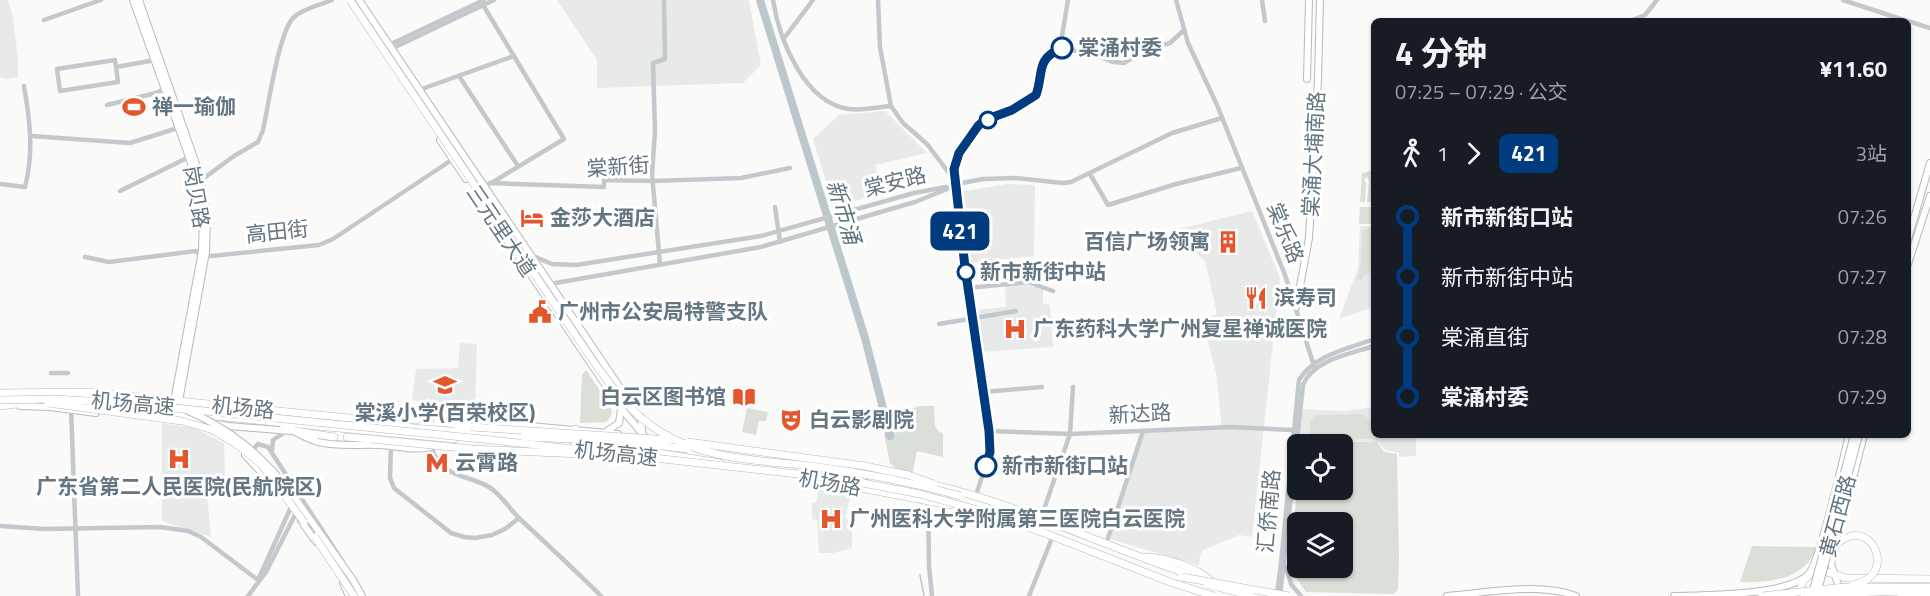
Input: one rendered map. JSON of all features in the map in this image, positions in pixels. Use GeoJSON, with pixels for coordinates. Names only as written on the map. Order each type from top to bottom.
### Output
{"type":"FeatureCollection","features":[{"type":"Feature","properties":{"kind":"highway","name":"机场高速"},"geometry":{"type":"LineString","coordinates":[[348,0],[616,393],[637,415],[670,438],[709,452],[872,475],[962,496],[1038,521],[1182,577],[1251,596]]}},
{"type":"Feature","properties":{"kind":"highway","name":"机场路"},"geometry":{"type":"LineString","coordinates":[[0,393],[89,392],[379,421]]}},
{"type":"Feature","properties":{"kind":"highway","name":"机场高速"},"geometry":{"type":"LineString","coordinates":[[0,404],[16,399],[117,402],[842,479],[928,496],[1018,523],[1204,595],[1214,596]]}},
{"type":"Feature","properties":{"kind":"highway"},"geometry":{"type":"LineString","coordinates":[[16,399],[182,421],[206,427],[228,438],[261,464],[304,522]]}},
{"type":"Feature","properties":{"kind":"highway","name":"机场路"},"geometry":{"type":"LineString","coordinates":[[0,404],[46,402],[71,406],[133,405],[171,414],[681,456],[928,501],[993,517],[1145,576],[1204,595]]}},
{"type":"Feature","properties":{"kind":"highway"},"geometry":{"type":"LineString","coordinates":[[379,421],[430,419]]}},
{"type":"Feature","properties":{"kind":"highway"},"geometry":{"type":"LineString","coordinates":[[379,421],[413,428],[658,444],[845,475],[891,477]]}},
{"type":"Feature","properties":{"kind":"highway"},"geometry":{"type":"LineString","coordinates":[[443,422],[471,427],[654,438],[799,456],[903,474],[962,496]]}},
{"type":"Feature","properties":{"kind":"highway"},"geometry":{"type":"LineString","coordinates":[[573,447],[579,440],[575,429]]}},
{"type":"Feature","properties":{"kind":"highway"},"geometry":{"type":"LineString","coordinates":[[294,431],[334,437]]}},
{"type":"Feature","properties":{"kind":"highway"},"geometry":{"type":"LineString","coordinates":[[611,449],[617,441],[613,433]]}},
{"type":"Feature","properties":{"kind":"highway"},"geometry":{"type":"LineString","coordinates":[[347,437],[489,450],[647,457]]}},
{"type":"Feature","properties":{"kind":"highway"},"geometry":{"type":"LineString","coordinates":[[681,456],[674,452],[673,447],[683,443]]}},
{"type":"Feature","properties":{"kind":"highway","name":"机场路"},"geometry":{"type":"LineString","coordinates":[[891,477],[976,495],[1138,557],[1158,558],[1203,574],[1212,582],[1265,596]]}},
{"type":"Feature","properties":{"kind":"highway"},"geometry":{"type":"LineString","coordinates":[[1823,596],[1848,592],[1865,581],[1872,575],[1877,561],[1874,548],[1865,538],[1848,536],[1837,543],[1827,555]]}},
{"type":"Feature","properties":{"kind":"highway"},"geometry":{"type":"LineString","coordinates":[[315,537],[355,594]]}},
{"type":"Feature","properties":{"kind":"highway"},"geometry":{"type":"LineString","coordinates":[[1798,596],[1800,585],[1807,576],[1820,570],[1846,578],[1930,579]]}},
{"type":"Feature","properties":{"kind":"highway"},"geometry":{"type":"LineString","coordinates":[[1182,577],[1289,596]]}},
{"type":"Feature","properties":{"kind":"highway"},"geometry":{"type":"LineString","coordinates":[[1868,596],[1868,585],[1873,578]]}},
{"type":"Feature","properties":{"kind":"highway"},"geometry":{"type":"LineString","coordinates":[[1762,596],[1930,590]]}},
{"type":"Feature","properties":{"kind":"highway"},"geometry":{"type":"LineString","coordinates":[[1777,596],[1930,590]]}},
{"type":"Feature","properties":{"kind":"main road","name":"岗贝路"},"geometry":{"type":"LineString","coordinates":[[133,0],[168,88]]}},
{"type":"Feature","properties":{"kind":"main road","name":"岗贝路"},"geometry":{"type":"LineString","coordinates":[[139,0],[199,182],[208,227],[177,401]]}},
{"type":"Feature","properties":{"kind":"main road","name":"三元里大道"},"geometry":{"type":"LineString","coordinates":[[348,0],[621,408],[644,437],[664,454]]}},
{"type":"Feature","properties":{"kind":"main road","name":"三元里大道"},"geometry":{"type":"LineString","coordinates":[[359,0],[419,90],[487,185],[530,255],[626,398],[655,430],[683,443]]}},
{"type":"Feature","properties":{"kind":"main road","name":"棠涌大埔南路"},"geometry":{"type":"LineString","coordinates":[[1307,79],[1309,0]]}},
{"type":"Feature","properties":{"kind":"main road","name":"棠涌大埔南路"},"geometry":{"type":"LineString","coordinates":[[1296,307],[1309,238],[1320,0]]}},
{"type":"Feature","properties":{"kind":"main road"},"geometry":{"type":"LineString","coordinates":[[377,45],[388,44]]}},
{"type":"Feature","properties":{"kind":"main road"},"geometry":{"type":"LineString","coordinates":[[1911,224],[1930,163]]}},
{"type":"Feature","properties":{"kind":"main road"},"geometry":{"type":"LineString","coordinates":[[1911,257],[1927,217],[1930,196]]}},
{"type":"Feature","properties":{"kind":"main road"},"geometry":{"type":"LineString","coordinates":[[39,391],[133,405],[181,409],[222,427],[257,454],[292,495],[353,580],[355,594]]}},
{"type":"Feature","properties":{"kind":"main road"},"geometry":{"type":"LineString","coordinates":[[603,432],[619,423],[621,408]]}},
{"type":"Feature","properties":{"kind":"main road","name":"机场路"},"geometry":{"type":"LineString","coordinates":[[379,421],[430,409],[452,412],[475,421],[644,437],[833,465],[891,477]]}},
{"type":"Feature","properties":{"kind":"main road"},"geometry":{"type":"LineString","coordinates":[[171,414],[228,426],[294,431]]}},
{"type":"Feature","properties":{"kind":"main road"},"geometry":{"type":"LineString","coordinates":[[171,414],[198,424],[227,441],[253,463],[293,510],[355,594]]}},
{"type":"Feature","properties":{"kind":"main road"},"geometry":{"type":"LineString","coordinates":[[628,450],[640,446],[644,437],[641,417]]}},
{"type":"Feature","properties":{"kind":"main road"},"geometry":{"type":"LineString","coordinates":[[278,422],[306,438],[328,444],[424,448],[437,444],[441,438]]}},
{"type":"Feature","properties":{"kind":"main road"},"geometry":{"type":"LineString","coordinates":[[1674,596],[1737,595],[1782,587],[1807,576],[1813,566],[1821,540],[1848,438]]}},
{"type":"Feature","properties":{"kind":"main road","name":"黄石西路"},"geometry":{"type":"LineString","coordinates":[[1812,596],[1853,438]]}},
{"type":"Feature","properties":{"kind":"main road","name":"黄石西路"},"geometry":{"type":"LineString","coordinates":[[1817,596],[1858,438]]}},
{"type":"Feature","properties":{"kind":"main road"},"geometry":{"type":"LineString","coordinates":[[1837,596],[1838,584],[1830,567],[1863,438]]}},
{"type":"Feature","properties":{"kind":"main road"},"geometry":{"type":"LineString","coordinates":[[1821,540],[1835,545]]}},
{"type":"Feature","properties":{"kind":"main road"},"geometry":{"type":"LineString","coordinates":[[1447,596],[1544,590],[1563,591],[1576,596]]}},
{"type":"Feature","properties":{"kind":"street"},"geometry":{"type":"LineString","coordinates":[[44,20],[101,0]]}},
{"type":"Feature","properties":{"kind":"street"},"geometry":{"type":"LineString","coordinates":[[199,182],[234,156],[258,142],[263,130],[282,42],[290,22],[299,13],[332,0]]}},
{"type":"Feature","properties":{"kind":"street"},"geometry":{"type":"LineString","coordinates":[[388,44],[482,2],[494,0]]}},
{"type":"Feature","properties":{"kind":"street"},"geometry":{"type":"LineString","coordinates":[[660,264],[653,181],[655,131],[653,63],[665,59],[664,0]]}},
{"type":"Feature","properties":{"kind":"street"},"geometry":{"type":"LineString","coordinates":[[773,0],[788,52],[801,75],[816,91],[830,101],[850,109],[891,106]]}},
{"type":"Feature","properties":{"kind":"street"},"geometry":{"type":"LineString","coordinates":[[784,39],[786,32],[813,0]]}},
{"type":"Feature","properties":{"kind":"street"},"geometry":{"type":"LineString","coordinates":[[878,0],[880,47],[891,106],[903,123],[922,139],[944,165],[951,175],[954,186]]}},
{"type":"Feature","properties":{"kind":"street"},"geometry":{"type":"LineString","coordinates":[[976,495],[990,452],[989,431],[954,186],[955,161],[963,144],[981,122],[1012,110],[1036,95],[1041,64],[1060,48],[1068,0]]}},
{"type":"Feature","properties":{"kind":"street"},"geometry":{"type":"LineString","coordinates":[[1060,48],[1092,54],[1113,63],[1124,63],[1143,51],[1170,43],[1184,30],[1176,0]]}},
{"type":"Feature","properties":{"kind":"street"},"geometry":{"type":"LineString","coordinates":[[1262,0],[1265,21]]}},
{"type":"Feature","properties":{"kind":"street"},"geometry":{"type":"LineString","coordinates":[[1638,18],[1646,15],[1657,0]]}},
{"type":"Feature","properties":{"kind":"street"},"geometry":{"type":"LineString","coordinates":[[1843,0],[1899,18]]}},
{"type":"Feature","properties":{"kind":"street"},"geometry":{"type":"LineString","coordinates":[[482,2],[564,139],[487,185]]}},
{"type":"Feature","properties":{"kind":"street"},"geometry":{"type":"LineString","coordinates":[[1911,22],[1930,28]]}},
{"type":"Feature","properties":{"kind":"street","name":"棠乐路"},"geometry":{"type":"LineString","coordinates":[[1184,30],[1217,105],[1285,275],[1314,366]]}},
{"type":"Feature","properties":{"kind":"street"},"geometry":{"type":"LineString","coordinates":[[419,90],[514,56]]}},
{"type":"Feature","properties":{"kind":"street"},"geometry":{"type":"LineString","coordinates":[[116,60],[116,67],[118,82],[60,91],[57,69],[116,60]]}},
{"type":"Feature","properties":{"kind":"street"},"geometry":{"type":"LineString","coordinates":[[116,67],[155,60]]}},
{"type":"Feature","properties":{"kind":"street"},"geometry":{"type":"LineString","coordinates":[[459,76],[518,166]]}},
{"type":"Feature","properties":{"kind":"street"},"geometry":{"type":"LineString","coordinates":[[1307,79],[1318,79]]}},
{"type":"Feature","properties":{"kind":"street"},"geometry":{"type":"LineString","coordinates":[[0,184],[25,187],[30,169],[31,126],[24,86]]}},
{"type":"Feature","properties":{"kind":"street"},"geometry":{"type":"LineString","coordinates":[[107,105],[168,88]]}},
{"type":"Feature","properties":{"kind":"street"},"geometry":{"type":"LineString","coordinates":[[954,186],[983,179],[1015,178],[1063,183],[1090,174],[1172,133],[1222,118]]}},
{"type":"Feature","properties":{"kind":"street"},"geometry":{"type":"LineString","coordinates":[[31,136],[130,143],[181,127]]}},
{"type":"Feature","properties":{"kind":"street"},"geometry":{"type":"LineString","coordinates":[[120,191],[191,156]]}},
{"type":"Feature","properties":{"kind":"street","name":"高田街"},"geometry":{"type":"LineString","coordinates":[[85,257],[109,262],[196,250],[203,257],[319,245],[453,159]]}},
{"type":"Feature","properties":{"kind":"street","name":"棠新街"},"geometry":{"type":"LineString","coordinates":[[487,185],[604,187],[604,180],[741,178],[790,168]]}},
{"type":"Feature","properties":{"kind":"street"},"geometry":{"type":"LineString","coordinates":[[1090,174],[1108,205],[1176,184],[1241,168]]}},
{"type":"Feature","properties":{"kind":"street","name":"棠安路"},"geometry":{"type":"LineString","coordinates":[[530,255],[552,264],[576,265],[659,253],[778,232],[914,193],[954,186]]}},
{"type":"Feature","properties":{"kind":"street","name":"棠安路"},"geometry":{"type":"LineString","coordinates":[[538,286],[741,251],[780,242],[915,202],[954,186]]}},
{"type":"Feature","properties":{"kind":"street"},"geometry":{"type":"LineString","coordinates":[[775,207],[780,242]]}},
{"type":"Feature","properties":{"kind":"street"},"geometry":{"type":"LineString","coordinates":[[968,288],[1028,282],[1053,291]]}},
{"type":"Feature","properties":{"kind":"street"},"geometry":{"type":"LineString","coordinates":[[939,324],[1016,311]]}},
{"type":"Feature","properties":{"kind":"street"},"geometry":{"type":"LineString","coordinates":[[1314,366],[1371,340]]}},
{"type":"Feature","properties":{"kind":"street"},"geometry":{"type":"LineString","coordinates":[[1314,366],[1371,347]]}},
{"type":"Feature","properties":{"kind":"street","name":"汇侨南路"},"geometry":{"type":"LineString","coordinates":[[1293,434],[1299,380],[1307,368],[1314,366]]}},
{"type":"Feature","properties":{"kind":"street","name":"汇侨南路"},"geometry":{"type":"LineString","coordinates":[[1295,434],[1303,385],[1314,366]]}},
{"type":"Feature","properties":{"kind":"street"},"geometry":{"type":"LineString","coordinates":[[51,373],[69,373]]}},
{"type":"Feature","properties":{"kind":"street"},"geometry":{"type":"LineString","coordinates":[[984,392],[1042,387]]}},
{"type":"Feature","properties":{"kind":"street"},"geometry":{"type":"LineString","coordinates":[[1041,518],[1070,434],[1073,387]]}},
{"type":"Feature","properties":{"kind":"street"},"geometry":{"type":"LineString","coordinates":[[71,406],[78,596]]}},
{"type":"Feature","properties":{"kind":"street","name":"新达路"},"geometry":{"type":"LineString","coordinates":[[989,431],[1070,434],[1218,427],[1293,430]]}},
{"type":"Feature","properties":{"kind":"street"},"geometry":{"type":"LineString","coordinates":[[273,455],[271,445],[275,437],[294,431]]}},
{"type":"Feature","properties":{"kind":"street"},"geometry":{"type":"LineString","coordinates":[[1106,544],[1143,431]]}},
{"type":"Feature","properties":{"kind":"street"},"geometry":{"type":"LineString","coordinates":[[253,463],[251,453],[258,444],[268,447],[353,580]]}},
{"type":"Feature","properties":{"kind":"street"},"geometry":{"type":"LineString","coordinates":[[392,446],[390,478],[394,488],[451,533],[465,537],[483,537],[505,529],[519,518]]}},
{"type":"Feature","properties":{"kind":"street"},"geometry":{"type":"LineString","coordinates":[[431,447],[443,467],[452,474],[489,487],[601,596]]}},
{"type":"Feature","properties":{"kind":"street","name":"汇侨南路"},"geometry":{"type":"LineString","coordinates":[[1278,596],[1288,500]]}},
{"type":"Feature","properties":{"kind":"street","name":"汇侨南路"},"geometry":{"type":"LineString","coordinates":[[1278,596],[1285,564],[1290,500]]}},
{"type":"Feature","properties":{"kind":"street"},"geometry":{"type":"LineString","coordinates":[[928,501],[929,579],[932,596]]}},
{"type":"Feature","properties":{"kind":"street"},"geometry":{"type":"LineString","coordinates":[[248,596],[293,510]]}},
{"type":"Feature","properties":{"kind":"street"},"geometry":{"type":"LineString","coordinates":[[0,526],[34,529],[160,527],[188,531],[201,537],[258,580]]}},
{"type":"Feature","properties":{"kind":"street"},"geometry":{"type":"LineString","coordinates":[[1029,596],[1052,538]]}},
{"type":"Feature","properties":{"kind":"street"},"geometry":{"type":"LineString","coordinates":[[1285,564],[1291,584],[1301,596]]}},
{"type":"Feature","properties":{"kind":"shaded area"},"geometry":{"type":"Polygon","coordinates":[[[0,0],[8,0],[13,18],[18,59],[18,77],[6,79],[0,77],[0,0]]]}},
{"type":"Feature","properties":{"kind":"shaded area"},"geometry":{"type":"Polygon","coordinates":[[[557,0],[749,0],[761,65],[743,83],[597,88],[597,60],[557,0]]]}},
{"type":"Feature","properties":{"kind":"shaded area"},"geometry":{"type":"Polygon","coordinates":[[[885,111],[927,153],[875,165],[883,193],[834,207],[813,139],[839,115],[885,111]]]}},
{"type":"Feature","properties":{"kind":"shaded area"},"geometry":{"type":"Polygon","coordinates":[[[1371,171],[1371,202],[1367,202],[1369,180],[1367,177],[1364,180],[1366,183],[1365,202],[1360,202],[1362,173],[1371,171]]]}},
{"type":"Feature","properties":{"kind":"shaded area"},"geometry":{"type":"Polygon","coordinates":[[[1006,184],[1035,185],[1034,256],[970,263],[960,192],[1006,184]]]}},
{"type":"Feature","properties":{"kind":"shaded area"},"geometry":{"type":"Polygon","coordinates":[[[1360,207],[1371,207],[1371,224],[1359,224],[1360,207]]]}},
{"type":"Feature","properties":{"kind":"shaded area"},"geometry":{"type":"Polygon","coordinates":[[[1252,211],[1280,278],[1252,537],[1239,535],[1203,550],[1199,565],[1109,539],[1144,431],[1222,429],[1216,373],[1202,320],[1217,314],[1205,261],[1181,239],[1179,229],[1252,211]]]}},
{"type":"Feature","properties":{"kind":"shaded area"},"geometry":{"type":"Polygon","coordinates":[[[1360,226],[1371,226],[1371,308],[1339,319],[1358,268],[1360,226]]]}},
{"type":"Feature","properties":{"kind":"shaded area"},"geometry":{"type":"Polygon","coordinates":[[[1371,228],[1371,270],[1361,280],[1357,279],[1361,264],[1362,230],[1371,228]]]}},
{"type":"Feature","properties":{"kind":"shaded area","name":"广东药科大学广州复星禅诚医院"},"geometry":{"type":"Polygon","coordinates":[[[1025,284],[1043,289],[1043,304],[1050,305],[1053,347],[981,352],[976,310],[1006,307],[1005,286],[1025,284]]]}},
{"type":"Feature","properties":{"kind":"shaded area","name":"棠溪小学(百荣校区)"},"geometry":{"type":"Polygon","coordinates":[[[460,343],[477,344],[475,415],[460,409],[412,400],[416,369],[458,368],[460,343]]]}},
{"type":"Feature","properties":{"kind":"shaded area"},"geometry":{"type":"Polygon","coordinates":[[[586,370],[610,405],[611,414],[606,422],[580,423],[582,375],[586,370]]]}},
{"type":"Feature","properties":{"kind":"shaded area"},"geometry":{"type":"Polygon","coordinates":[[[919,406],[934,406],[935,426],[939,432],[943,433],[943,457],[917,451],[911,481],[890,463],[884,434],[897,430],[892,413],[919,406]]]}},
{"type":"Feature","properties":{"kind":"shaded area"},"geometry":{"type":"Polygon","coordinates":[[[1371,407],[1371,438],[1416,438],[1416,456],[1399,457],[1399,453],[1385,450],[1378,442],[1353,441],[1353,434],[1299,434],[1302,409],[1344,411],[1371,407]]]}},
{"type":"Feature","properties":{"kind":"shaded area"},"geometry":{"type":"Polygon","coordinates":[[[747,408],[768,412],[766,421],[759,421],[756,435],[742,432],[747,408]]]}},
{"type":"Feature","properties":{"kind":"shaded area"},"geometry":{"type":"Polygon","coordinates":[[[1364,414],[1371,423],[1368,435],[1372,439],[1353,439],[1353,434],[1310,434],[1310,422],[1317,415],[1364,414]]]}},
{"type":"Feature","properties":{"kind":"shaded area","name":"广东省第二人民医院(民航院区)"},"geometry":{"type":"Polygon","coordinates":[[[162,423],[194,428],[224,443],[225,479],[207,495],[211,537],[162,521],[162,423]]]}},
{"type":"Feature","properties":{"kind":"shaded area"},"geometry":{"type":"Polygon","coordinates":[[[1353,442],[1377,442],[1384,452],[1397,454],[1398,590],[1393,594],[1306,592],[1296,578],[1353,578],[1353,512],[1295,512],[1296,500],[1353,500],[1353,442]]]}},
{"type":"Feature","properties":{"kind":"shaded area","name":"广州医科大学附属第三医院白云医院"},"geometry":{"type":"Polygon","coordinates":[[[819,486],[851,493],[845,518],[852,523],[852,548],[833,553],[819,553],[817,520],[812,519],[812,502],[816,503],[819,486]]]}},
{"type":"Feature","properties":{"kind":"shaded area"},"geometry":{"type":"Polygon","coordinates":[[[1752,546],[1816,547],[1804,566],[1786,577],[1740,582],[1752,546]]]}},
{"type":"Feature","properties":{"kind":"waterway","name":"新市涌"},"geometry":{"type":"LineString","coordinates":[[760,0],[865,338],[890,436]]}},
{"type":"Feature","properties":{"kind":"waterway"},"geometry":{"type":"LineString","coordinates":[[920,575],[924,596]]}},
{"type":"Feature","properties":{"kind":"bus line","name":"421"},"geometry":{"type":"LineString","coordinates":[[986,466],[990,452],[989,431],[953,179],[955,161],[963,144],[981,122],[1004,114],[1036,95],[1041,64],[1062,48]]}},
{"type":"Feature","properties":{"kind":"place","name":"棠涌村委"},"geometry":{"type":"Point","coordinates":[1062,48]}},
{"type":"Feature","properties":{"kind":"place","name":"禅一瑜伽"},"geometry":{"type":"Point","coordinates":[134,107]}},
{"type":"Feature","properties":{"kind":"place","name":"金莎大酒店"},"geometry":{"type":"Point","coordinates":[532,218]}},
{"type":"Feature","properties":{"kind":"place","name":"百信广场领寓"},"geometry":{"type":"Point","coordinates":[1228,242]}},
{"type":"Feature","properties":{"kind":"place","name":"新市新街中站"},"geometry":{"type":"Point","coordinates":[966,272]}},
{"type":"Feature","properties":{"kind":"place","name":"滨寿司"},"geometry":{"type":"Point","coordinates":[1256,298]}},
{"type":"Feature","properties":{"kind":"place","name":"广州市公安局特警支队"},"geometry":{"type":"Point","coordinates":[540,312]}},
{"type":"Feature","properties":{"kind":"place","name":"广东药科大学广州复星禅诚医院"},"geometry":{"type":"Point","coordinates":[1015,329]}},
{"type":"Feature","properties":{"kind":"place","name":"棠溪小学(百荣校区)"},"geometry":{"type":"Point","coordinates":[445,385]}},
{"type":"Feature","properties":{"kind":"place","name":"白云区图书馆"},"geometry":{"type":"Point","coordinates":[744,397]}},
{"type":"Feature","properties":{"kind":"place","name":"白云影剧院"},"geometry":{"type":"Point","coordinates":[791,420]}},
{"type":"Feature","properties":{"kind":"place","name":"广东省第二人民医院(民航院区)"},"geometry":{"type":"Point","coordinates":[179,459]}},
{"type":"Feature","properties":{"kind":"place","name":"云霄路"},"geometry":{"type":"Point","coordinates":[437,463]}},
{"type":"Feature","properties":{"kind":"place","name":"新市新街口站"},"geometry":{"type":"Point","coordinates":[986,466]}},
{"type":"Feature","properties":{"kind":"place","name":"广州医科大学附属第三医院白云医院"},"geometry":{"type":"Point","coordinates":[831,519]}}]}
